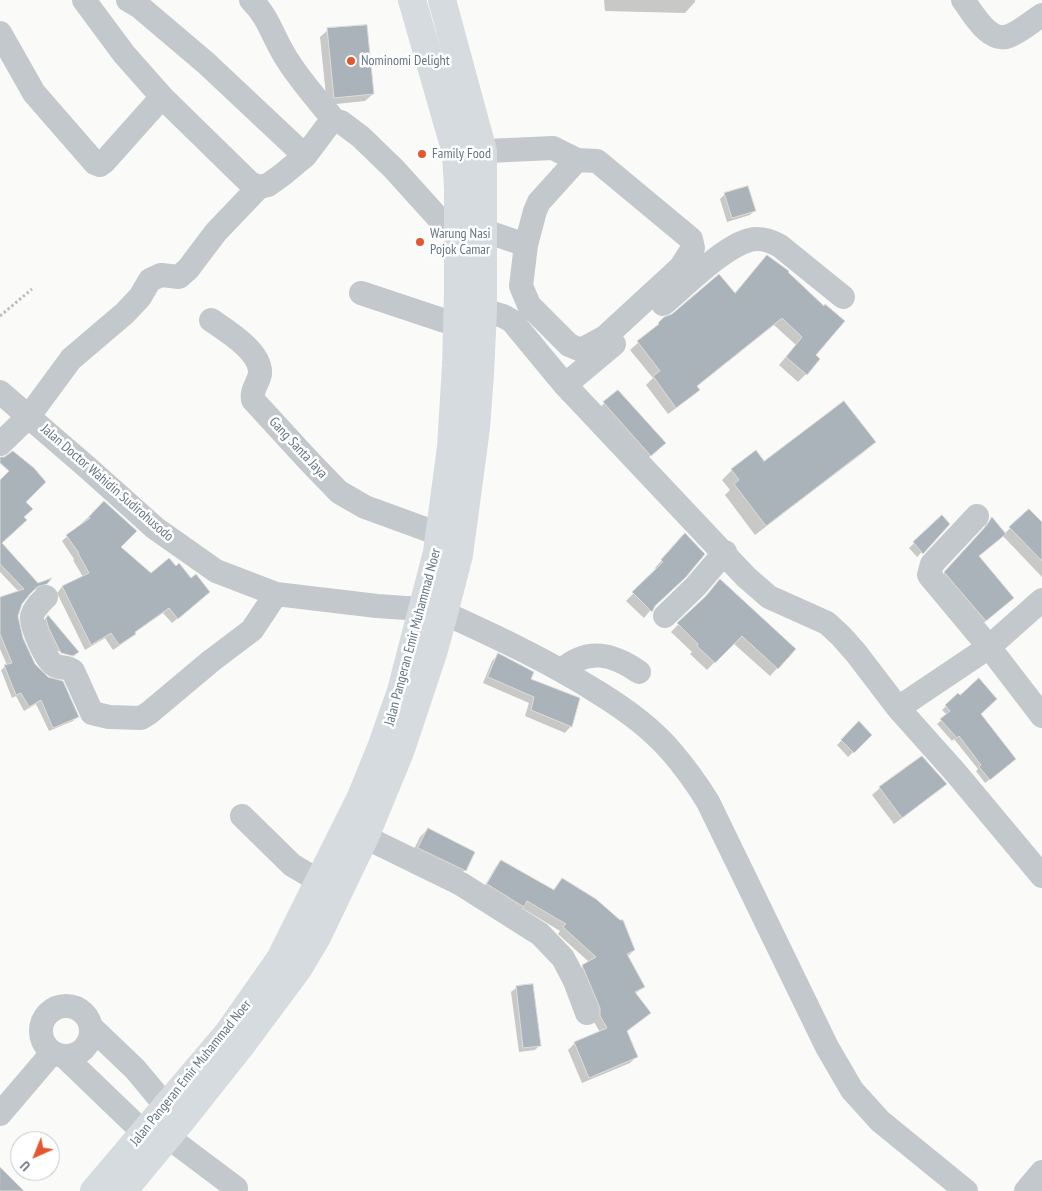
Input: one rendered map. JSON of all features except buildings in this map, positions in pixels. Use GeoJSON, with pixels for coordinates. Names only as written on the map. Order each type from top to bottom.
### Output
{"type":"FeatureCollection","features":[{"type":"Feature","properties":{"kind":"main road","name":"Jalan Pangeran Emir Muhammad Noer"},"geometry":{"type":"LineString","coordinates":[[412,0],[456,153],[470,227],[483,310],[468,353]]}},
{"type":"Feature","properties":{"kind":"main road","name":"Jalan Pangeran Emir Muhammad Noer"},"geometry":{"type":"LineString","coordinates":[[307,932],[365,837],[391,748],[434,650],[433,611],[445,547],[476,428],[468,353],[457,325],[470,227],[483,151],[442,0]]}},
{"type":"Feature","properties":{"kind":"main road","name":"Jalan Pangeran Emir Muhammad Noer"},"geometry":{"type":"LineString","coordinates":[[123,1191],[165,1124],[269,993],[298,969],[319,881],[361,797],[391,748]]}},
{"type":"Feature","properties":{"kind":"main road","name":"Jalan Pangeran Emir Muhammad Noer"},"geometry":{"type":"LineString","coordinates":[[94,1191],[165,1124]]}},
{"type":"Feature","properties":{"kind":"street"},"geometry":{"type":"LineString","coordinates":[[128,0],[140,7],[206,63],[305,156]]}},
{"type":"Feature","properties":{"kind":"street"},"geometry":{"type":"LineString","coordinates":[[251,0],[261,11],[273,30],[283,54],[294,70],[335,122]]}},
{"type":"Feature","properties":{"kind":"street"},"geometry":{"type":"LineString","coordinates":[[963,0],[988,32],[998,38],[1008,37],[1042,15]]}},
{"type":"Feature","properties":{"kind":"street"},"geometry":{"type":"LineString","coordinates":[[97,4],[124,54],[162,97],[250,183],[259,187]]}},
{"type":"Feature","properties":{"kind":"street"},"geometry":{"type":"LineString","coordinates":[[0,34],[34,93],[95,163],[100,165],[162,97]]}},
{"type":"Feature","properties":{"kind":"street"},"geometry":{"type":"LineString","coordinates":[[0,444],[29,416],[71,359],[130,308],[140,297],[150,280],[161,275],[179,277],[188,269],[216,232],[259,187],[268,185],[305,156],[329,124],[341,122],[361,137],[394,169],[441,221],[470,227],[526,245]]}},
{"type":"Feature","properties":{"kind":"street"},"geometry":{"type":"LineString","coordinates":[[456,153],[553,148],[577,160],[597,161],[616,174],[691,239],[693,248],[681,267],[605,337],[582,350],[570,345],[529,305],[521,286],[526,245],[535,211],[539,202],[577,160]]}},
{"type":"Feature","properties":{"kind":"street"},"geometry":{"type":"LineString","coordinates":[[565,385],[730,248],[750,240],[771,241],[780,246],[842,296]]}},
{"type":"Feature","properties":{"kind":"street"},"geometry":{"type":"LineString","coordinates":[[361,293],[457,325]]}},
{"type":"Feature","properties":{"kind":"street"},"geometry":{"type":"LineString","coordinates":[[483,310],[512,321],[565,385],[725,552],[746,577],[769,597],[827,623],[834,629],[856,653],[898,708],[962,779],[1042,876]]}},
{"type":"Feature","properties":{"kind":"street","name":"Gang Santa Jaya"},"geometry":{"type":"LineString","coordinates":[[211,320],[240,339],[255,359],[260,373],[252,394],[253,400],[339,492],[445,547]]}},
{"type":"Feature","properties":{"kind":"street","name":"Jalan Doctor Wahidin Sudirohusodo"},"geometry":{"type":"LineString","coordinates":[[0,392],[155,528],[216,571],[276,594],[433,611]]}},
{"type":"Feature","properties":{"kind":"street"},"geometry":{"type":"LineString","coordinates":[[977,516],[932,564],[929,575],[989,647],[1042,716]]}},
{"type":"Feature","properties":{"kind":"street"},"geometry":{"type":"LineString","coordinates":[[666,616],[696,586],[725,552]]}},
{"type":"Feature","properties":{"kind":"street"},"geometry":{"type":"LineString","coordinates":[[46,597],[34,611],[31,618],[45,653],[52,663],[55,666],[69,668],[73,671],[92,713],[109,717],[142,718],[252,630],[276,594]]}},
{"type":"Feature","properties":{"kind":"street"},"geometry":{"type":"LineString","coordinates":[[898,708],[989,647],[1042,600]]}},
{"type":"Feature","properties":{"kind":"street"},"geometry":{"type":"LineString","coordinates":[[433,611],[502,639],[562,670],[629,712],[670,749],[698,785],[708,802],[827,1047],[852,1090],[880,1121],[966,1191]]}},
{"type":"Feature","properties":{"kind":"street"},"geometry":{"type":"LineString","coordinates":[[562,670],[572,661],[599,655],[627,664],[639,672]]}},
{"type":"Feature","properties":{"kind":"street"},"geometry":{"type":"LineString","coordinates":[[242,816],[292,865],[319,881]]}},
{"type":"Feature","properties":{"kind":"street"},"geometry":{"type":"LineString","coordinates":[[365,837],[461,884],[540,934],[563,958],[575,981],[587,1013]]}},
{"type":"Feature","properties":{"kind":"street"},"geometry":{"type":"LineString","coordinates":[[165,1124],[135,1069],[92,1027],[86,1014],[73,1006],[58,1006],[46,1014],[40,1027],[42,1042],[58,1055],[165,1124],[236,1188]]}},
{"type":"Feature","properties":{"kind":"street"},"geometry":{"type":"LineString","coordinates":[[0,1114],[58,1055],[76,1055],[85,1048],[91,1039],[92,1027]]}},
{"type":"Feature","properties":{"kind":"street"},"geometry":{"type":"LineString","coordinates":[[1026,1191],[1042,1172]]}},
{"type":"Feature","properties":{"kind":"path"},"geometry":{"type":"LineString","coordinates":[[0,316],[32,289]]}},
{"type":"Feature","properties":{"kind":"place","name":"Nominomi Delight"},"geometry":{"type":"Point","coordinates":[351,61]}},
{"type":"Feature","properties":{"kind":"place","name":"Family Food"},"geometry":{"type":"Point","coordinates":[422,154]}},
{"type":"Feature","properties":{"kind":"place","name":"Warung Nasi Pojok Camar"},"geometry":{"type":"Point","coordinates":[420,242]}}]}
